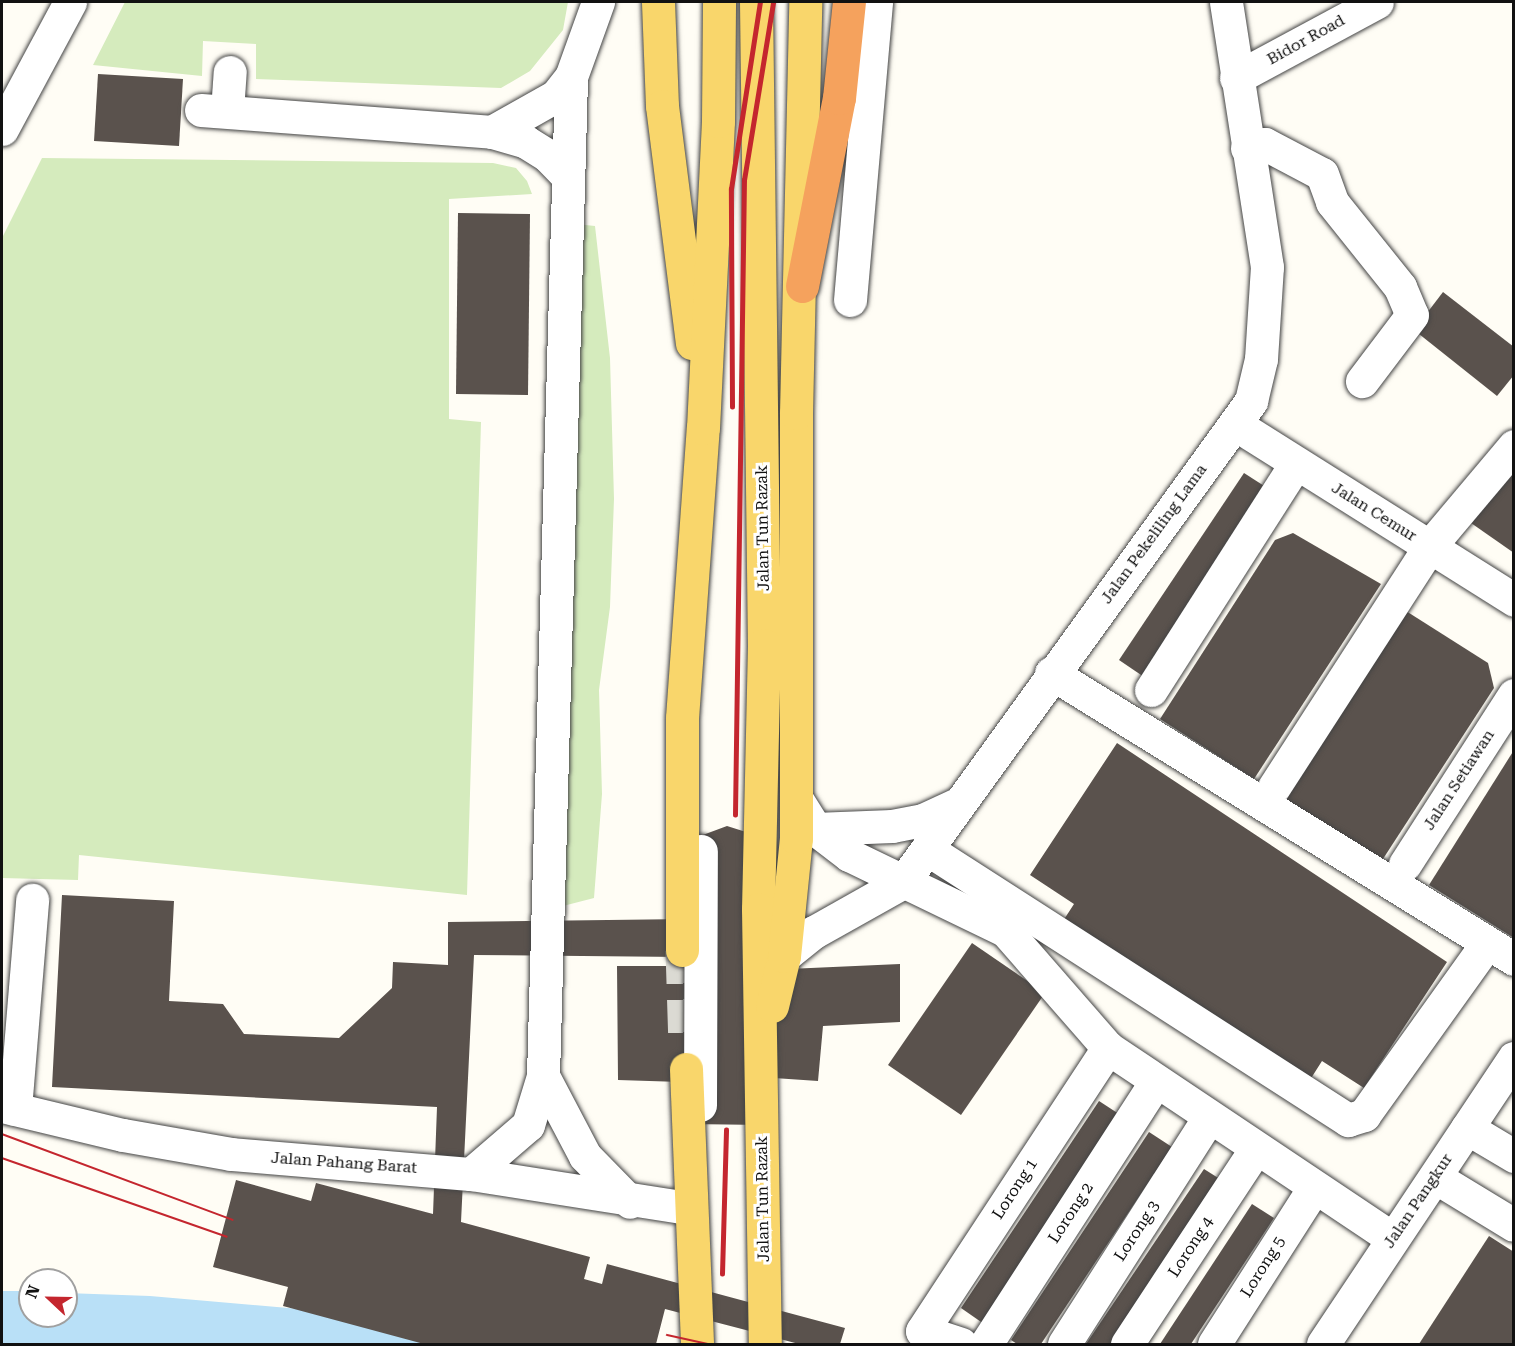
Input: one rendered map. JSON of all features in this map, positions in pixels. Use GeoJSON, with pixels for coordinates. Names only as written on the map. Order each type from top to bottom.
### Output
{"type":"FeatureCollection","features":[{"type":"Feature","properties":{"kind":"highway"},"geometry":{"type":"LineString","coordinates":[[802,286],[839,98],[849,2]]}},
{"type":"Feature","properties":{"kind":"main road"},"geometry":{"type":"LineString","coordinates":[[658,2],[662,106],[703,428]]}},
{"type":"Feature","properties":{"kind":"main road"},"geometry":{"type":"LineString","coordinates":[[682,950],[682,718],[703,428],[719,2]]}},
{"type":"Feature","properties":{"kind":"main road","name":"Jalan Tun Razak"},"geometry":{"type":"LineString","coordinates":[[756,2],[764,645],[758,909],[765,1344]]}},
{"type":"Feature","properties":{"kind":"main road","name":"Jalan Tun Razak"},"geometry":{"type":"LineString","coordinates":[[761,1054],[784,956],[796,798],[796,413],[802,286],[805,2]]}},
{"type":"Feature","properties":{"kind":"main road"},"geometry":{"type":"LineString","coordinates":[[686,1070],[689,1208],[697,1344]]}},
{"type":"Feature","properties":{"kind":"street"},"geometry":{"type":"LineString","coordinates":[[2,129],[70,2]]}},
{"type":"Feature","properties":{"kind":"street"},"geometry":{"type":"LineString","coordinates":[[471,1174],[523,1132],[535,1110],[543,1076],[571,77],[598,2]]}},
{"type":"Feature","properties":{"kind":"street"},"geometry":{"type":"LineString","coordinates":[[850,300],[876,2]]}},
{"type":"Feature","properties":{"kind":"street","name":"Jalan Pekeliling Lama"},"geometry":{"type":"LineString","coordinates":[[784,956],[814,932],[903,882],[1051,673],[1251,401],[1267,312],[1265,238],[1236,78],[1226,2]]}},
{"type":"Feature","properties":{"kind":"street","name":"Bidor Road"},"geometry":{"type":"LineString","coordinates":[[1236,78],[1377,2]]}},
{"type":"Feature","properties":{"kind":"street"},"geometry":{"type":"LineString","coordinates":[[230,72],[214,111],[492,132],[526,142],[548,156],[567,176]]}},
{"type":"Feature","properties":{"kind":"street"},"geometry":{"type":"LineString","coordinates":[[492,132],[556,96],[571,77]]}},
{"type":"Feature","properties":{"kind":"street"},"geometry":{"type":"LineString","coordinates":[[1248,148],[1265,144],[1322,174],[1332,202],[1400,287],[1413,315],[1362,381]]}},
{"type":"Feature","properties":{"kind":"street","name":"Jalan Cemur"},"geometry":{"type":"LineString","coordinates":[[1235,424],[1514,600]]}},
{"type":"Feature","properties":{"kind":"street"},"geometry":{"type":"LineString","coordinates":[[1274,787],[1429,547],[1514,446]]}},
{"type":"Feature","properties":{"kind":"street"},"geometry":{"type":"LineString","coordinates":[[1151,690],[1296,463]]}},
{"type":"Feature","properties":{"kind":"street"},"geometry":{"type":"LineString","coordinates":[[927,849],[1348,1120],[1364,1115],[1500,951],[1051,673]]}},
{"type":"Feature","properties":{"kind":"street","name":"Jalan Setiawan"},"geometry":{"type":"LineString","coordinates":[[1404,864],[1514,695]]}},
{"type":"Feature","properties":{"kind":"street"},"geometry":{"type":"LineString","coordinates":[[796,798],[815,829],[849,855],[1006,932],[1108,1048],[1313,1189],[1392,1238]]}},
{"type":"Feature","properties":{"kind":"street"},"geometry":{"type":"LineString","coordinates":[[815,829],[892,826],[923,820],[962,801]]}},
{"type":"Feature","properties":{"kind":"street"},"geometry":{"type":"LineString","coordinates":[[700,1110],[701,851]]}},
{"type":"Feature","properties":{"kind":"street"},"geometry":{"type":"LineString","coordinates":[[8,1107],[15,950],[32,900]]}},
{"type":"Feature","properties":{"kind":"street","name":"Lorong 1"},"geometry":{"type":"LineString","coordinates":[[961,1344],[922,1331],[1108,1048]]}},
{"type":"Feature","properties":{"kind":"street","name":"Jalan Pangkur"},"geometry":{"type":"LineString","coordinates":[[1323,1344],[1514,1058]]}},
{"type":"Feature","properties":{"kind":"street"},"geometry":{"type":"LineString","coordinates":[[543,1076],[585,1156],[630,1203]]}},
{"type":"Feature","properties":{"kind":"street","name":"Lorong 2"},"geometry":{"type":"LineString","coordinates":[[986,1344],[1156,1081]]}},
{"type":"Feature","properties":{"kind":"street","name":"Jalan Pahang Barat"},"geometry":{"type":"LineString","coordinates":[[8,1107],[123,1135],[231,1154],[471,1174],[630,1203],[689,1208]]}},
{"type":"Feature","properties":{"kind":"street","name":"Lorong 3"},"geometry":{"type":"LineString","coordinates":[[1064,1344],[1209,1117]]}},
{"type":"Feature","properties":{"kind":"street"},"geometry":{"type":"LineString","coordinates":[[1467,1128],[1514,1156]]}},
{"type":"Feature","properties":{"kind":"street","name":"Lorong 4"},"geometry":{"type":"LineString","coordinates":[[1126,1344],[1255,1150]]}},
{"type":"Feature","properties":{"kind":"street"},"geometry":{"type":"LineString","coordinates":[[1435,1178],[1514,1225]]}},
{"type":"Feature","properties":{"kind":"street","name":"Lorong 5"},"geometry":{"type":"LineString","coordinates":[[1214,1344],[1313,1189]]}},
{"type":"Feature","properties":{"kind":"green space"},"geometry":{"type":"Polygon","coordinates":[[[125,2],[568,2],[563,30],[530,71],[501,88],[256,79],[256,44],[203,41],[202,76],[93,65],[125,2]]]}},
{"type":"Feature","properties":{"kind":"green space"},"geometry":{"type":"Polygon","coordinates":[[[42,158],[493,163],[516,168],[527,181],[532,194],[449,199],[449,419],[481,422],[467,895],[79,855],[78,880],[2,878],[2,238],[42,158]]]}},
{"type":"Feature","properties":{"kind":"green space"},"geometry":{"type":"Polygon","coordinates":[[[576,224],[595,226],[610,358],[614,499],[610,607],[599,690],[602,794],[594,898],[563,906],[576,224]]]}},
{"type":"Feature","properties":{"kind":"water"},"geometry":{"type":"Polygon","coordinates":[[[2,1291],[18,1291],[18,1328],[78,1328],[78,1293],[150,1296],[425,1320],[508,1344],[2,1344],[2,1291]]]}},
{"type":"Feature","properties":{"kind":"building"},"geometry":{"type":"Polygon","coordinates":[[[98,74],[183,79],[179,146],[94,141],[98,74]]]}},
{"type":"Feature","properties":{"kind":"building"},"geometry":{"type":"Polygon","coordinates":[[[458,213],[530,214],[528,395],[456,394],[458,213]]]}},
{"type":"Feature","properties":{"kind":"building"},"geometry":{"type":"Polygon","coordinates":[[[1443,292],[1514,347],[1514,375],[1497,396],[1414,330],[1443,292]]]}},
{"type":"Feature","properties":{"kind":"building"},"geometry":{"type":"Polygon","coordinates":[[[1514,461],[1514,553],[1471,523],[1514,461]]]}},
{"type":"Feature","properties":{"kind":"building"},"geometry":{"type":"Polygon","coordinates":[[[1244,473],[1272,491],[1147,679],[1119,660],[1244,473]]]}},
{"type":"Feature","properties":{"kind":"building"},"geometry":{"type":"Polygon","coordinates":[[[1293,533],[1381,584],[1254,779],[1160,719],[1275,540],[1293,533]]]}},
{"type":"Feature","properties":{"kind":"building"},"geometry":{"type":"Polygon","coordinates":[[[1406,611],[1488,663],[1494,688],[1381,862],[1285,799],[1406,611]]]}},
{"type":"Feature","properties":{"kind":"building"},"geometry":{"type":"Polygon","coordinates":[[[1117,743],[1447,962],[1364,1088],[1322,1061],[1308,1083],[1063,921],[1074,904],[1030,875],[1117,743]]]}},
{"type":"Feature","properties":{"kind":"building"},"geometry":{"type":"Polygon","coordinates":[[[1514,750],[1514,938],[1429,885],[1514,750]]]}},
{"type":"Feature","properties":{"kind":"building"},"geometry":{"type":"Polygon","coordinates":[[[727,826],[746,832],[766,970],[900,964],[900,1022],[823,1026],[818,1081],[774,1078],[764,1125],[689,1124],[681,1082],[618,1080],[617,966],[680,966],[682,957],[474,955],[461,1222],[590,1257],[584,1279],[602,1284],[607,1264],[845,1328],[840,1344],[799,1344],[665,1309],[656,1344],[424,1344],[283,1306],[288,1287],[213,1267],[236,1180],[311,1201],[316,1183],[433,1214],[437,1107],[52,1087],[62,895],[174,901],[169,1001],[223,1004],[244,1034],[339,1038],[392,988],[393,962],[448,965],[448,922],[688,919],[692,839],[727,826]]]}},
{"type":"Feature","properties":{"kind":"building"},"geometry":{"type":"Polygon","coordinates":[[[972,943],[1045,993],[961,1115],[888,1065],[972,943]]]}},
{"type":"Feature","properties":{"kind":"building"},"geometry":{"type":"Polygon","coordinates":[[[1099,1101],[1122,1116],[984,1324],[961,1308],[1099,1101]]]}},
{"type":"Feature","properties":{"kind":"building"},"geometry":{"type":"Polygon","coordinates":[[[1149,1132],[1172,1147],[1041,1344],[1017,1344],[1011,1340],[1149,1132]]]}},
{"type":"Feature","properties":{"kind":"building"},"geometry":{"type":"Polygon","coordinates":[[[1204,1169],[1223,1181],[1113,1344],[1086,1344],[1204,1169]]]}},
{"type":"Feature","properties":{"kind":"building"},"geometry":{"type":"Polygon","coordinates":[[[1252,1204],[1274,1218],[1191,1344],[1160,1344],[1252,1204]]]}},
{"type":"Feature","properties":{"kind":"building"},"geometry":{"type":"Polygon","coordinates":[[[1489,1236],[1514,1252],[1514,1344],[1419,1344],[1489,1236]]]}},
{"type":"Feature","properties":{"kind":"tunnel"},"geometry":{"type":"LineString","coordinates":[[682,950],[685,1044]]}},
{"type":"Feature","properties":{"kind":"tram line"},"geometry":{"type":"LineString","coordinates":[[2,1134],[233,1220]]}},
{"type":"Feature","properties":{"kind":"tram line"},"geometry":{"type":"LineString","coordinates":[[2,1158],[227,1237]]}},
{"type":"Feature","properties":{"kind":"tram line"},"geometry":{"type":"LineString","coordinates":[[667,1335],[708,1344]]}},
{"type":"Feature","properties":{"kind":"railway"},"geometry":{"type":"LineString","coordinates":[[732,407],[731,189],[760,2]]}},
{"type":"Feature","properties":{"kind":"railway"},"geometry":{"type":"LineString","coordinates":[[735,815],[744,180],[773,2]]}},
{"type":"Feature","properties":{"kind":"railway"},"geometry":{"type":"LineString","coordinates":[[722,1274],[726,1130]]}}]}
